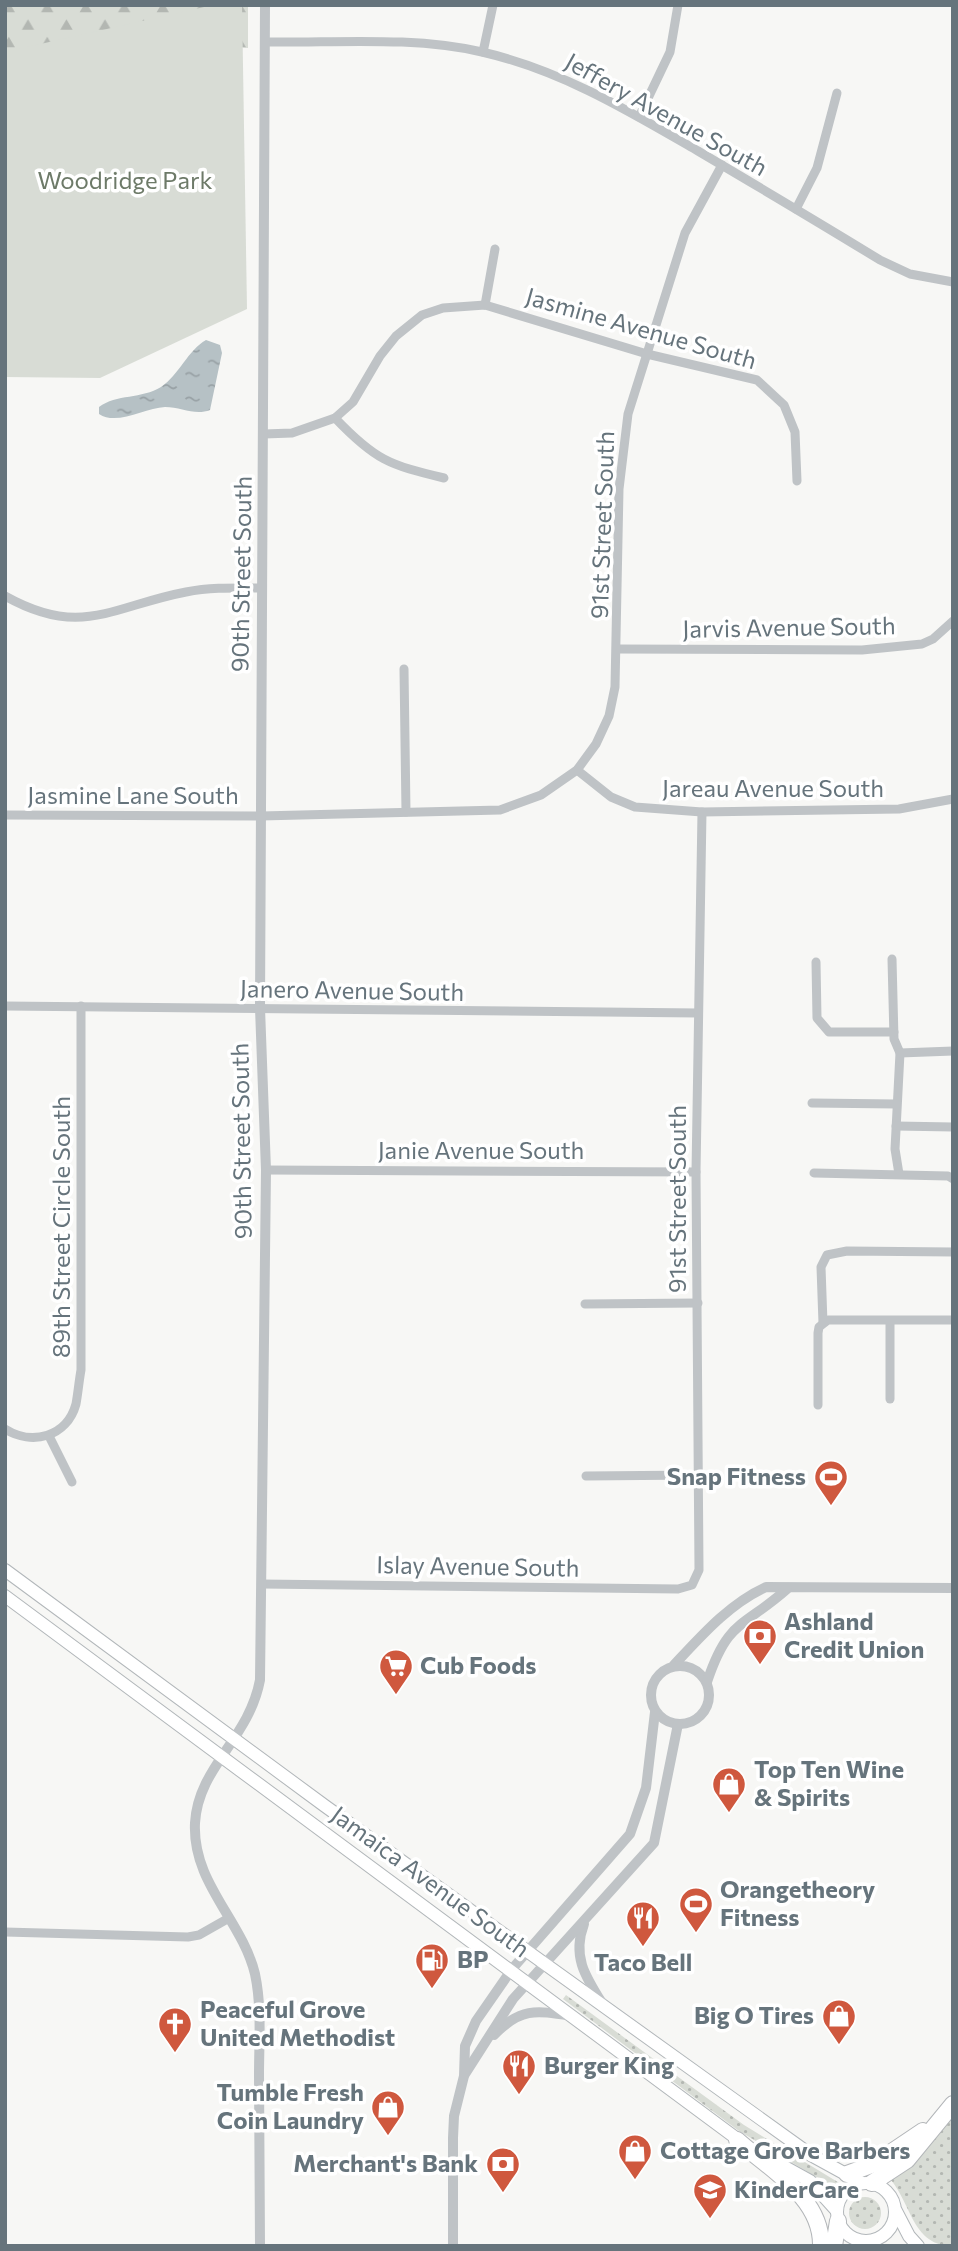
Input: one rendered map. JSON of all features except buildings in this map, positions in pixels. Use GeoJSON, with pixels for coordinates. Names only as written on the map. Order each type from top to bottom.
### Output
{"type":"FeatureCollection","features":[{"type":"Feature","properties":{"kind":"highway"},"geometry":{"type":"LineString","coordinates":[[867,2183],[907,2160],[953,2104]]}},
{"type":"Feature","properties":{"kind":"highway"},"geometry":{"type":"LineString","coordinates":[[847,2174],[887,2156],[939,2120]]}},
{"type":"Feature","properties":{"kind":"highway"},"geometry":{"type":"LineString","coordinates":[[737,2140],[806,2200],[817,2219],[821,2246]]}},
{"type":"Feature","properties":{"kind":"highway"},"geometry":{"type":"LineString","coordinates":[[834,2246],[837,2216]]}},
{"type":"Feature","properties":{"kind":"main road","name":"Jamaica Avenue South"},"geometry":{"type":"LineString","coordinates":[[5,1570],[527,1952],[811,2155],[867,2183]]}},
{"type":"Feature","properties":{"kind":"main road","name":"Jamaica Avenue South"},"geometry":{"type":"LineString","coordinates":[[5,1596],[221,1758],[512,1969],[737,2140],[810,2181],[837,2216]]}},
{"type":"Feature","properties":{"kind":"main road"},"geometry":{"type":"LineString","coordinates":[[895,2211],[894,2219],[885,2234],[874,2244],[850,2237],[837,2216],[844,2192],[867,2183],[888,2193],[909,2236],[918,2246]]}},
{"type":"Feature","properties":{"kind":"street","name":"90th Street South"},"geometry":{"type":"LineString","coordinates":[[260,2246],[258,1990],[249,1955],[202,1871],[195,1838],[202,1791],[252,1710],[260,1680],[261,1382],[266,1170],[260,1008],[265,5]]}},
{"type":"Feature","properties":{"kind":"street"},"geometry":{"type":"LineString","coordinates":[[483,52],[493,5]]}},
{"type":"Feature","properties":{"kind":"street"},"geometry":{"type":"LineString","coordinates":[[639,117],[670,52],[678,5]]}},
{"type":"Feature","properties":{"kind":"street","name":"Jeffery Avenue South"},"geometry":{"type":"LineString","coordinates":[[265,42],[417,44],[483,52],[542,70],[584,87],[639,117],[880,260],[910,274],[953,282]]}},
{"type":"Feature","properties":{"kind":"street"},"geometry":{"type":"LineString","coordinates":[[796,209],[817,168],[837,93]]}},
{"type":"Feature","properties":{"kind":"street","name":"91st Street South"},"geometry":{"type":"LineString","coordinates":[[578,770],[596,744],[609,716],[615,687],[618,649],[619,489],[628,414],[685,233],[722,165]]}},
{"type":"Feature","properties":{"kind":"street"},"geometry":{"type":"LineString","coordinates":[[485,305],[495,249]]}},
{"type":"Feature","properties":{"kind":"street","name":"Jasmine Avenue South"},"geometry":{"type":"LineString","coordinates":[[264,434],[292,433],[335,418],[353,402],[380,356],[409,323],[443,307],[485,305],[647,354],[737,373],[766,386],[784,405],[795,432],[797,481]]}},
{"type":"Feature","properties":{"kind":"street"},"geometry":{"type":"LineString","coordinates":[[335,418],[365,449],[393,466],[444,478]]}},
{"type":"Feature","properties":{"kind":"street"},"geometry":{"type":"LineString","coordinates":[[5,596],[39,611],[78,620],[187,592],[219,587],[262,588]]}},
{"type":"Feature","properties":{"kind":"street","name":"Jarvis Avenue South"},"geometry":{"type":"LineString","coordinates":[[618,649],[862,650],[922,644],[933,639],[953,621]]}},
{"type":"Feature","properties":{"kind":"street"},"geometry":{"type":"LineString","coordinates":[[404,669],[406,811]]}},
{"type":"Feature","properties":{"kind":"street"},"geometry":{"type":"LineString","coordinates":[[261,816],[500,810],[541,795],[578,770]]}},
{"type":"Feature","properties":{"kind":"street","name":"Jareau Avenue South"},"geometry":{"type":"LineString","coordinates":[[578,770],[611,797],[635,807],[702,812],[899,808],[953,799]]}},
{"type":"Feature","properties":{"kind":"street","name":"91st Street South"},"geometry":{"type":"LineString","coordinates":[[692,1585],[699,1570],[696,1172],[702,812]]}},
{"type":"Feature","properties":{"kind":"street","name":"Jasmine Lane South"},"geometry":{"type":"LineString","coordinates":[[5,815],[261,816]]}},
{"type":"Feature","properties":{"kind":"street"},"geometry":{"type":"LineString","coordinates":[[892,959],[894,1032],[900,1053],[896,1104],[899,1174]]}},
{"type":"Feature","properties":{"kind":"street"},"geometry":{"type":"LineString","coordinates":[[816,962],[817,1018],[829,1032],[894,1032]]}},
{"type":"Feature","properties":{"kind":"street","name":"Janero Avenue South"},"geometry":{"type":"LineString","coordinates":[[5,1006],[698,1013]]}},
{"type":"Feature","properties":{"kind":"street","name":"89th Street Circle South"},"geometry":{"type":"LineString","coordinates":[[49,1436],[62,1427],[75,1406],[80,1370],[81,1006]]}},
{"type":"Feature","properties":{"kind":"street"},"geometry":{"type":"LineString","coordinates":[[900,1053],[953,1051]]}},
{"type":"Feature","properties":{"kind":"street"},"geometry":{"type":"LineString","coordinates":[[812,1102],[896,1104]]}},
{"type":"Feature","properties":{"kind":"street"},"geometry":{"type":"LineString","coordinates":[[896,1126],[953,1127]]}},
{"type":"Feature","properties":{"kind":"street","name":"Janie Avenue South"},"geometry":{"type":"LineString","coordinates":[[266,1170],[696,1172]]}},
{"type":"Feature","properties":{"kind":"street"},"geometry":{"type":"LineString","coordinates":[[814,1172],[948,1176],[953,1179]]}},
{"type":"Feature","properties":{"kind":"street"},"geometry":{"type":"LineString","coordinates":[[818,1405],[818,1333],[823,1323],[821,1267],[827,1255],[847,1251],[953,1252]]}},
{"type":"Feature","properties":{"kind":"street"},"geometry":{"type":"LineString","coordinates":[[585,1304],[698,1304]]}},
{"type":"Feature","properties":{"kind":"street"},"geometry":{"type":"LineString","coordinates":[[823,1323],[828,1320],[953,1320]]}},
{"type":"Feature","properties":{"kind":"street"},"geometry":{"type":"LineString","coordinates":[[890,1321],[890,1399]]}},
{"type":"Feature","properties":{"kind":"street"},"geometry":{"type":"LineString","coordinates":[[5,1429],[19,1438],[49,1436],[72,1482]]}},
{"type":"Feature","properties":{"kind":"street"},"geometry":{"type":"LineString","coordinates":[[586,1476],[698,1475]]}},
{"type":"Feature","properties":{"kind":"street","name":"Islay Avenue South"},"geometry":{"type":"LineString","coordinates":[[262,1584],[678,1589],[692,1585]]}},
{"type":"Feature","properties":{"kind":"street"},"geometry":{"type":"LineString","coordinates":[[453,2246],[453,2138],[464,2076],[465,2046],[476,2021],[512,1969],[630,1834],[646,1788],[655,1712],[651,1701],[653,1682],[658,1674],[674,1665],[709,1628],[744,1597],[766,1587],[953,1588]]}},
{"type":"Feature","properties":{"kind":"street"},"geometry":{"type":"LineString","coordinates":[[706,1682],[716,1654],[728,1634],[787,1589]]}},
{"type":"Feature","properties":{"kind":"street"},"geometry":{"type":"LineString","coordinates":[[655,1712],[678,1724],[689,1723],[706,1711],[709,1691],[706,1682],[693,1668],[674,1665]]}},
{"type":"Feature","properties":{"kind":"street"},"geometry":{"type":"LineString","coordinates":[[464,2076],[504,2011],[654,1843],[678,1724]]}},
{"type":"Feature","properties":{"kind":"street"},"geometry":{"type":"LineString","coordinates":[[587,1917],[578,1955],[582,1970],[604,2005]]}},
{"type":"Feature","properties":{"kind":"street"},"geometry":{"type":"LineString","coordinates":[[5,1932],[188,1937],[199,1935],[229,1918]]}},
{"type":"Feature","properties":{"kind":"street"},"geometry":{"type":"LineString","coordinates":[[482,2048],[512,2018],[524,2012],[573,2016]]}},
{"type":"Feature","properties":{"kind":"green space"},"geometry":{"type":"Polygon","coordinates":[[[5,5],[248,5],[248,48],[212,46],[5,75],[5,5]]]}},
{"type":"Feature","properties":{"kind":"green space","name":"Woodridge Park"},"geometry":{"type":"Polygon","coordinates":[[[213,5],[242,5],[247,309],[100,378],[5,377],[5,52],[213,5]]]}},
{"type":"Feature","properties":{"kind":"green space"},"geometry":{"type":"Polygon","coordinates":[[[566,1995],[744,2125],[841,2184],[832,2195],[818,2178],[739,2131],[563,1999],[566,1995]]]}},
{"type":"Feature","properties":{"kind":"green space"},"geometry":{"type":"Polygon","coordinates":[[[953,2114],[953,2246],[940,2244],[921,2232],[891,2180],[953,2114]]]}},
{"type":"Feature","properties":{"kind":"green space"},"geometry":{"type":"Polygon","coordinates":[[[865,2197],[877,2201],[881,2213],[877,2225],[865,2229],[853,2225],[849,2213],[853,2201],[865,2197]]]}},
{"type":"Feature","properties":{"kind":"water"},"geometry":{"type":"Polygon","coordinates":[[[206,340],[220,345],[222,353],[210,410],[199,412],[165,407],[114,418],[99,414],[99,407],[106,403],[161,387],[206,340]]]}},
{"type":"Feature","properties":{"kind":"place","name":"Snap Fitness"},"geometry":{"type":"Point","coordinates":[831,1507]}},
{"type":"Feature","properties":{"kind":"place","name":"Ashland Credit Union"},"geometry":{"type":"Point","coordinates":[760,1666]}},
{"type":"Feature","properties":{"kind":"place","name":"Cub Foods"},"geometry":{"type":"Point","coordinates":[396,1696]}},
{"type":"Feature","properties":{"kind":"place","name":"Top Ten Wine & Spirits"},"geometry":{"type":"Point","coordinates":[729,1814]}},
{"type":"Feature","properties":{"kind":"place","name":"Orangetheory Fitness"},"geometry":{"type":"Point","coordinates":[696,1934]}},
{"type":"Feature","properties":{"kind":"place","name":"Taco Bell"},"geometry":{"type":"Point","coordinates":[643,1948]}},
{"type":"Feature","properties":{"kind":"place","name":"BP"},"geometry":{"type":"Point","coordinates":[432,1990]}},
{"type":"Feature","properties":{"kind":"place","name":"Big O Tires"},"geometry":{"type":"Point","coordinates":[839,2046]}},
{"type":"Feature","properties":{"kind":"place","name":"Peaceful Grove United Methodist"},"geometry":{"type":"Point","coordinates":[175,2054]}},
{"type":"Feature","properties":{"kind":"place","name":"Burger King"},"geometry":{"type":"Point","coordinates":[519,2096]}},
{"type":"Feature","properties":{"kind":"place","name":"Tumble Fresh Coin Laundry"},"geometry":{"type":"Point","coordinates":[388,2137]}},
{"type":"Feature","properties":{"kind":"place","name":"Cottage Grove Barbers"},"geometry":{"type":"Point","coordinates":[635,2181]}},
{"type":"Feature","properties":{"kind":"place","name":"Merchant's Bank"},"geometry":{"type":"Point","coordinates":[503,2194]}},
{"type":"Feature","properties":{"kind":"place","name":"KinderCare"},"geometry":{"type":"Point","coordinates":[710,2220]}}]}
